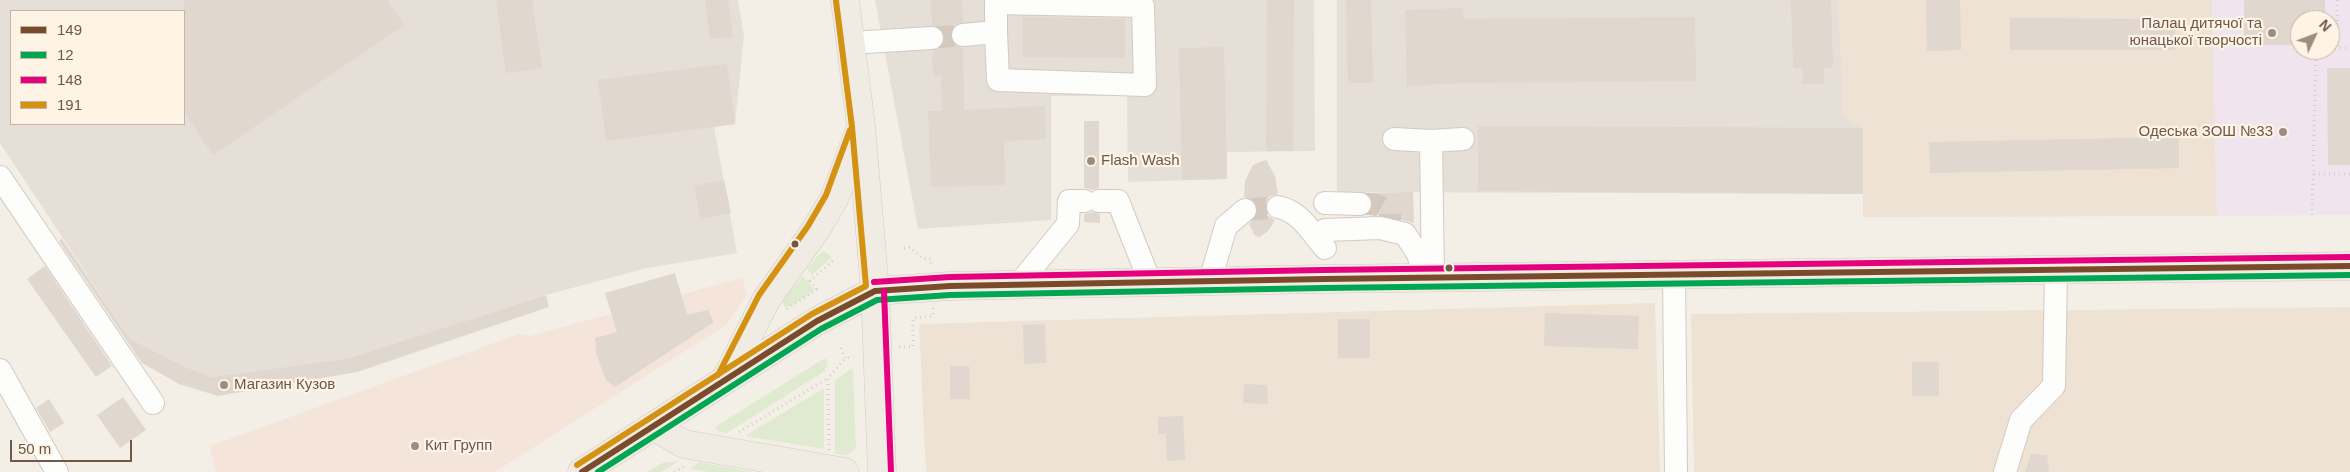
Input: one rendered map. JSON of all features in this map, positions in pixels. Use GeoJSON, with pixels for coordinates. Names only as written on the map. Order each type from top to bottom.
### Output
{"type":"FeatureCollection","features":[{"type":"Feature","properties":{"kind":"main road"},"geometry":{"type":"LineString","coordinates":[[845,0],[861,126],[875,291],[882,472]]}},
{"type":"Feature","properties":{"kind":"main road"},"geometry":{"type":"LineString","coordinates":[[725,381],[766,300],[834,198],[861,126]]}},
{"type":"Feature","properties":{"kind":"main road"},"geometry":{"type":"LineString","coordinates":[[582,472],[656,427],[817,321],[875,291],[1019,284],[2350,266]]}},
{"type":"Feature","properties":{"kind":"main road"},"geometry":{"type":"LineString","coordinates":[[656,427],[684,444],[837,463]]}},
{"type":"Feature","properties":{"kind":"street"},"geometry":{"type":"LineString","coordinates":[[996,2],[1143,6],[1145,85],[998,80],[996,32],[996,2]]}},
{"type":"Feature","properties":{"kind":"street"},"geometry":{"type":"LineString","coordinates":[[963,35],[996,32]]}},
{"type":"Feature","properties":{"kind":"street"},"geometry":{"type":"LineString","coordinates":[[850,43],[932,38]]}},
{"type":"Feature","properties":{"kind":"street"},"geometry":{"type":"LineString","coordinates":[[1394,139],[1431,141],[1463,138]]}},
{"type":"Feature","properties":{"kind":"street"},"geometry":{"type":"LineString","coordinates":[[1429,278],[1431,141]]}},
{"type":"Feature","properties":{"kind":"street"},"geometry":{"type":"LineString","coordinates":[[0,177],[153,404]]}},
{"type":"Feature","properties":{"kind":"street"},"geometry":{"type":"LineString","coordinates":[[1019,284],[1068,224],[1069,201],[1118,201],[1150,282]]}},
{"type":"Feature","properties":{"kind":"street"},"geometry":{"type":"LineString","coordinates":[[1325,203],[1360,204]]}},
{"type":"Feature","properties":{"kind":"street"},"geometry":{"type":"LineString","coordinates":[[1278,207],[1288,209],[1297,214],[1325,239],[1390,227],[1405,234],[1418,254],[1429,278]]}},
{"type":"Feature","properties":{"kind":"street"},"geometry":{"type":"LineString","coordinates":[[1210,281],[1226,226],[1245,210]]}},
{"type":"Feature","properties":{"kind":"street"},"geometry":{"type":"LineString","coordinates":[[2005,472],[2021,420],[2054,386],[2056,270]]}},
{"type":"Feature","properties":{"kind":"street"},"geometry":{"type":"LineString","coordinates":[[1674,275],[1676,472]]}},
{"type":"Feature","properties":{"kind":"street"},"geometry":{"type":"LineString","coordinates":[[0,370],[57,472]]}},
{"type":"Feature","properties":{"kind":"path"},"geometry":{"type":"LineString","coordinates":[[2312,216],[2316,60]]}},
{"type":"Feature","properties":{"kind":"path"},"geometry":{"type":"LineString","coordinates":[[2313,174],[2350,174]]}},
{"type":"Feature","properties":{"kind":"path"},"geometry":{"type":"LineString","coordinates":[[904,248],[910,247],[922,258],[931,259],[931,266]]}},
{"type":"Feature","properties":{"kind":"path"},"geometry":{"type":"LineString","coordinates":[[782,306],[787,309],[818,290],[810,281],[835,259]]}},
{"type":"Feature","properties":{"kind":"path"},"geometry":{"type":"LineString","coordinates":[[900,347],[913,347],[914,318],[933,316],[933,308]]}},
{"type":"Feature","properties":{"kind":"path"},"geometry":{"type":"LineString","coordinates":[[841,348],[845,359]]}},
{"type":"Feature","properties":{"kind":"path"},"geometry":{"type":"LineString","coordinates":[[737,434],[828,378],[845,359],[853,356]]}},
{"type":"Feature","properties":{"kind":"path"},"geometry":{"type":"LineString","coordinates":[[828,378],[837,463]]}},
{"type":"Feature","properties":{"kind":"path"},"geometry":{"type":"LineString","coordinates":[[674,472],[687,464]]}},
{"type":"Feature","properties":{"kind":"shaded area"},"geometry":{"type":"Polygon","coordinates":[[[0,0],[738,0],[744,36],[735,124],[714,127],[737,253],[647,268],[546,295],[349,358],[213,377],[183,366],[129,338],[0,143],[0,0]]]}},
{"type":"Feature","properties":{"kind":"shaded area"},"geometry":{"type":"Polygon","coordinates":[[[875,0],[1314,0],[1315,151],[1227,152],[1227,179],[1128,182],[1127,96],[1051,96],[1051,220],[918,229],[875,0]]]}},
{"type":"Feature","properties":{"kind":"shaded area"},"geometry":{"type":"Polygon","coordinates":[[[1337,0],[1838,0],[1844,118],[1863,128],[1863,194],[1337,192],[1337,0]]]}},
{"type":"Feature","properties":{"kind":"shaded area"},"geometry":{"type":"Polygon","coordinates":[[[1838,0],[2212,0],[2217,216],[1863,217],[1863,129],[1844,119],[1838,0]]]}},
{"type":"Feature","properties":{"kind":"shaded area","name":"Одеська ЗОШ №33"},"geometry":{"type":"Polygon","coordinates":[[[2212,0],[2350,0],[2350,215],[2217,216],[2212,0]]]}},
{"type":"Feature","properties":{"kind":"shaded area"},"geometry":{"type":"Polygon","coordinates":[[[742,278],[747,295],[726,325],[495,472],[216,472],[210,446],[519,334],[530,336],[742,278]]]}},
{"type":"Feature","properties":{"kind":"shaded area"},"geometry":{"type":"Polygon","coordinates":[[[1655,303],[1660,472],[926,472],[919,324],[1655,303]]]}},
{"type":"Feature","properties":{"kind":"shaded area"},"geometry":{"type":"Polygon","coordinates":[[[2350,307],[2350,472],[1694,472],[1691,314],[2350,307]]]}},
{"type":"Feature","properties":{"kind":"green space"},"geometry":{"type":"Polygon","coordinates":[[[824,251],[832,257],[812,275],[807,269],[819,254],[824,251]]]}},
{"type":"Feature","properties":{"kind":"green space"},"geometry":{"type":"Polygon","coordinates":[[[803,276],[815,290],[791,306],[785,307],[782,301],[803,276]]]}},
{"type":"Feature","properties":{"kind":"green space"},"geometry":{"type":"Polygon","coordinates":[[[825,358],[828,362],[825,371],[727,433],[717,431],[715,427],[825,358]]]}},
{"type":"Feature","properties":{"kind":"green space"},"geometry":{"type":"Polygon","coordinates":[[[853,368],[856,448],[848,455],[835,454],[835,380],[853,368]]]}},
{"type":"Feature","properties":{"kind":"green space"},"geometry":{"type":"Polygon","coordinates":[[[824,388],[824,449],[745,436],[824,388]]]}},
{"type":"Feature","properties":{"kind":"green space"},"geometry":{"type":"Polygon","coordinates":[[[679,461],[662,472],[646,472],[664,462],[679,461]]]}},
{"type":"Feature","properties":{"kind":"green space"},"geometry":{"type":"Polygon","coordinates":[[[699,462],[752,472],[709,472],[690,469],[699,462]]]}},
{"type":"Feature","properties":{"kind":"building"},"geometry":{"type":"Polygon","coordinates":[[[184,0],[387,0],[404,25],[213,155],[185,113],[184,0]]]}},
{"type":"Feature","properties":{"kind":"building"},"geometry":{"type":"Polygon","coordinates":[[[496,0],[532,0],[542,68],[506,73],[496,0]]]}},
{"type":"Feature","properties":{"kind":"building"},"geometry":{"type":"Polygon","coordinates":[[[705,0],[728,0],[733,37],[710,39],[705,0]]]}},
{"type":"Feature","properties":{"kind":"building"},"geometry":{"type":"Polygon","coordinates":[[[931,0],[962,0],[963,22],[955,25],[950,36],[953,43],[963,48],[964,110],[1045,106],[1046,139],[1004,141],[1005,185],[931,187],[928,111],[942,111],[941,76],[933,76],[932,51],[940,49],[945,38],[943,30],[932,25],[931,0]]]}},
{"type":"Feature","properties":{"kind":"building"},"geometry":{"type":"Polygon","coordinates":[[[1267,0],[1294,0],[1293,151],[1266,151],[1267,0]]]}},
{"type":"Feature","properties":{"kind":"building"},"geometry":{"type":"Polygon","coordinates":[[[1346,0],[1371,0],[1373,83],[1348,83],[1346,0]]]}},
{"type":"Feature","properties":{"kind":"building"},"geometry":{"type":"Polygon","coordinates":[[[1791,0],[1831,0],[1833,67],[1824,68],[1824,84],[1803,84],[1803,68],[1793,68],[1791,0]]]}},
{"type":"Feature","properties":{"kind":"building"},"geometry":{"type":"Polygon","coordinates":[[[1926,0],[1960,0],[1961,50],[1927,51],[1926,0]]]}},
{"type":"Feature","properties":{"kind":"building","name":"Палац дитячої та юнацької творчості"},"geometry":{"type":"Polygon","coordinates":[[[2244,0],[2325,0],[2325,10],[2290,10],[2290,45],[2244,45],[2244,0]]]}},
{"type":"Feature","properties":{"kind":"building"},"geometry":{"type":"Polygon","coordinates":[[[1463,8],[1464,19],[1695,17],[1696,81],[1466,83],[1407,86],[1405,10],[1463,8]]]}},
{"type":"Feature","properties":{"kind":"building"},"geometry":{"type":"Polygon","coordinates":[[[1023,17],[1125,19],[1125,58],[1023,57],[1023,17]]]}},
{"type":"Feature","properties":{"kind":"building"},"geometry":{"type":"Polygon","coordinates":[[[2010,18],[2175,19],[2175,50],[2010,50],[2010,18]]]}},
{"type":"Feature","properties":{"kind":"building"},"geometry":{"type":"Polygon","coordinates":[[[1224,47],[1227,179],[1182,180],[1179,48],[1224,47]]]}},
{"type":"Feature","properties":{"kind":"building"},"geometry":{"type":"Polygon","coordinates":[[[727,64],[735,124],[606,141],[598,80],[727,64]]]}},
{"type":"Feature","properties":{"kind":"building"},"geometry":{"type":"Polygon","coordinates":[[[2327,68],[2350,68],[2350,165],[2328,165],[2327,68]]]}},
{"type":"Feature","properties":{"kind":"building","name":"Flash Wash"},"geometry":{"type":"Polygon","coordinates":[[[1084,121],[1099,121],[1099,188],[1092,190],[1084,188],[1084,121]]]}},
{"type":"Feature","properties":{"kind":"building"},"geometry":{"type":"Polygon","coordinates":[[[1478,126],[1863,128],[1863,194],[1478,191],[1478,126]]]}},
{"type":"Feature","properties":{"kind":"building"},"geometry":{"type":"Polygon","coordinates":[[[2179,137],[2179,168],[1930,173],[1929,142],[2179,137]]]}},
{"type":"Feature","properties":{"kind":"building"},"geometry":{"type":"Polygon","coordinates":[[[1266,160],[1275,176],[1278,194],[1269,197],[1266,203],[1265,210],[1268,216],[1275,220],[1269,230],[1260,237],[1255,236],[1249,224],[1257,215],[1258,208],[1255,201],[1244,197],[1245,181],[1253,165],[1266,160]]]}},
{"type":"Feature","properties":{"kind":"building"},"geometry":{"type":"Polygon","coordinates":[[[724,180],[731,213],[701,219],[694,186],[724,180]]]}},
{"type":"Feature","properties":{"kind":"building"},"geometry":{"type":"Polygon","coordinates":[[[1413,192],[1414,223],[1383,215],[1366,215],[1371,210],[1373,204],[1371,197],[1366,193],[1413,192]]]}},
{"type":"Feature","properties":{"kind":"building"},"geometry":{"type":"Polygon","coordinates":[[[1092,212],[1100,214],[1100,223],[1084,222],[1084,214],[1092,212]]]}},
{"type":"Feature","properties":{"kind":"building"},"geometry":{"type":"Polygon","coordinates":[[[62,239],[129,338],[183,366],[213,377],[349,358],[546,295],[549,307],[357,372],[218,396],[179,384],[142,363],[59,241],[62,239]]]}},
{"type":"Feature","properties":{"kind":"building"},"geometry":{"type":"Polygon","coordinates":[[[45,266],[112,366],[96,377],[27,279],[45,266]]]}},
{"type":"Feature","properties":{"kind":"building"},"geometry":{"type":"Polygon","coordinates":[[[675,273],[687,315],[708,310],[714,322],[615,387],[606,380],[597,356],[595,338],[617,332],[605,293],[675,273]]]}},
{"type":"Feature","properties":{"kind":"building"},"geometry":{"type":"Polygon","coordinates":[[[1545,313],[1639,316],[1638,349],[1544,346],[1545,313]]]}},
{"type":"Feature","properties":{"kind":"building"},"geometry":{"type":"Polygon","coordinates":[[[1338,319],[1370,319],[1370,358],[1338,358],[1338,319]]]}},
{"type":"Feature","properties":{"kind":"building"},"geometry":{"type":"Polygon","coordinates":[[[1045,324],[1046,363],[1024,364],[1023,325],[1045,324]]]}},
{"type":"Feature","properties":{"kind":"building"},"geometry":{"type":"Polygon","coordinates":[[[1912,362],[1939,362],[1939,396],[1912,396],[1912,362]]]}},
{"type":"Feature","properties":{"kind":"building"},"geometry":{"type":"Polygon","coordinates":[[[950,366],[969,366],[970,399],[950,399],[950,366]]]}},
{"type":"Feature","properties":{"kind":"building"},"geometry":{"type":"Polygon","coordinates":[[[1244,384],[1267,385],[1268,404],[1243,403],[1244,384]]]}},
{"type":"Feature","properties":{"kind":"building"},"geometry":{"type":"Polygon","coordinates":[[[123,397],[146,430],[120,448],[97,415],[123,397]]]}},
{"type":"Feature","properties":{"kind":"building"},"geometry":{"type":"Polygon","coordinates":[[[49,399],[64,423],[50,432],[36,408],[49,399]]]}},
{"type":"Feature","properties":{"kind":"building"},"geometry":{"type":"Polygon","coordinates":[[[1183,416],[1185,460],[1167,461],[1166,434],[1158,434],[1158,417],[1183,416]]]}},
{"type":"Feature","properties":{"kind":"building"},"geometry":{"type":"Polygon","coordinates":[[[2031,454],[2047,455],[2049,472],[2025,472],[2031,454]]]}},
{"type":"Feature","properties":{"kind":"tunnel"},"geometry":{"type":"LineString","coordinates":[[932,38],[963,35]]}},
{"type":"Feature","properties":{"kind":"tunnel"},"geometry":{"type":"LineString","coordinates":[[1360,204],[1380,206],[1390,214],[1390,223]]}},
{"type":"Feature","properties":{"kind":"tunnel"},"geometry":{"type":"LineString","coordinates":[[1245,210],[1278,207]]}},
{"type":"Feature","properties":{"kind":"transit line","name":"191"},"geometry":{"type":"LineString","coordinates":[[577,465],[812,314],[866,286],[852,127],[836,1]]}},
{"type":"Feature","properties":{"kind":"transit line","name":"191"},"geometry":{"type":"LineString","coordinates":[[718,375],[759,295],[808,226],[826,195],[850,130]]}},
{"type":"Feature","properties":{"kind":"transit line","name":"148"},"geometry":{"type":"LineString","coordinates":[[874,282],[950,277],[1323,270],[2350,257]]}},
{"type":"Feature","properties":{"kind":"transit line","name":"149"},"geometry":{"type":"LineString","coordinates":[[582,472],[817,321],[875,291],[950,286],[1323,279],[2350,266]]}},
{"type":"Feature","properties":{"kind":"transit line","name":"12"},"geometry":{"type":"LineString","coordinates":[[598,472],[821,329],[877,300],[950,295],[1323,288],[2350,275]]}},
{"type":"Feature","properties":{"kind":"transit line","name":"148"},"geometry":{"type":"LineString","coordinates":[[884,291],[891,472]]}},
{"type":"Feature","properties":{"kind":"place","name":"Палац дитячої та юнацької творчості"},"geometry":{"type":"Point","coordinates":[2272,33]}},
{"type":"Feature","properties":{"kind":"place","name":"Одеська ЗОШ №33"},"geometry":{"type":"Point","coordinates":[2283,132]}},
{"type":"Feature","properties":{"kind":"place","name":"Flash Wash"},"geometry":{"type":"Point","coordinates":[1091,161]}},
{"type":"Feature","properties":{"kind":"place","name":"Магазин Кузов"},"geometry":{"type":"Point","coordinates":[224,385]}},
{"type":"Feature","properties":{"kind":"place","name":"Кит Групп"},"geometry":{"type":"Point","coordinates":[415,446]}}]}
